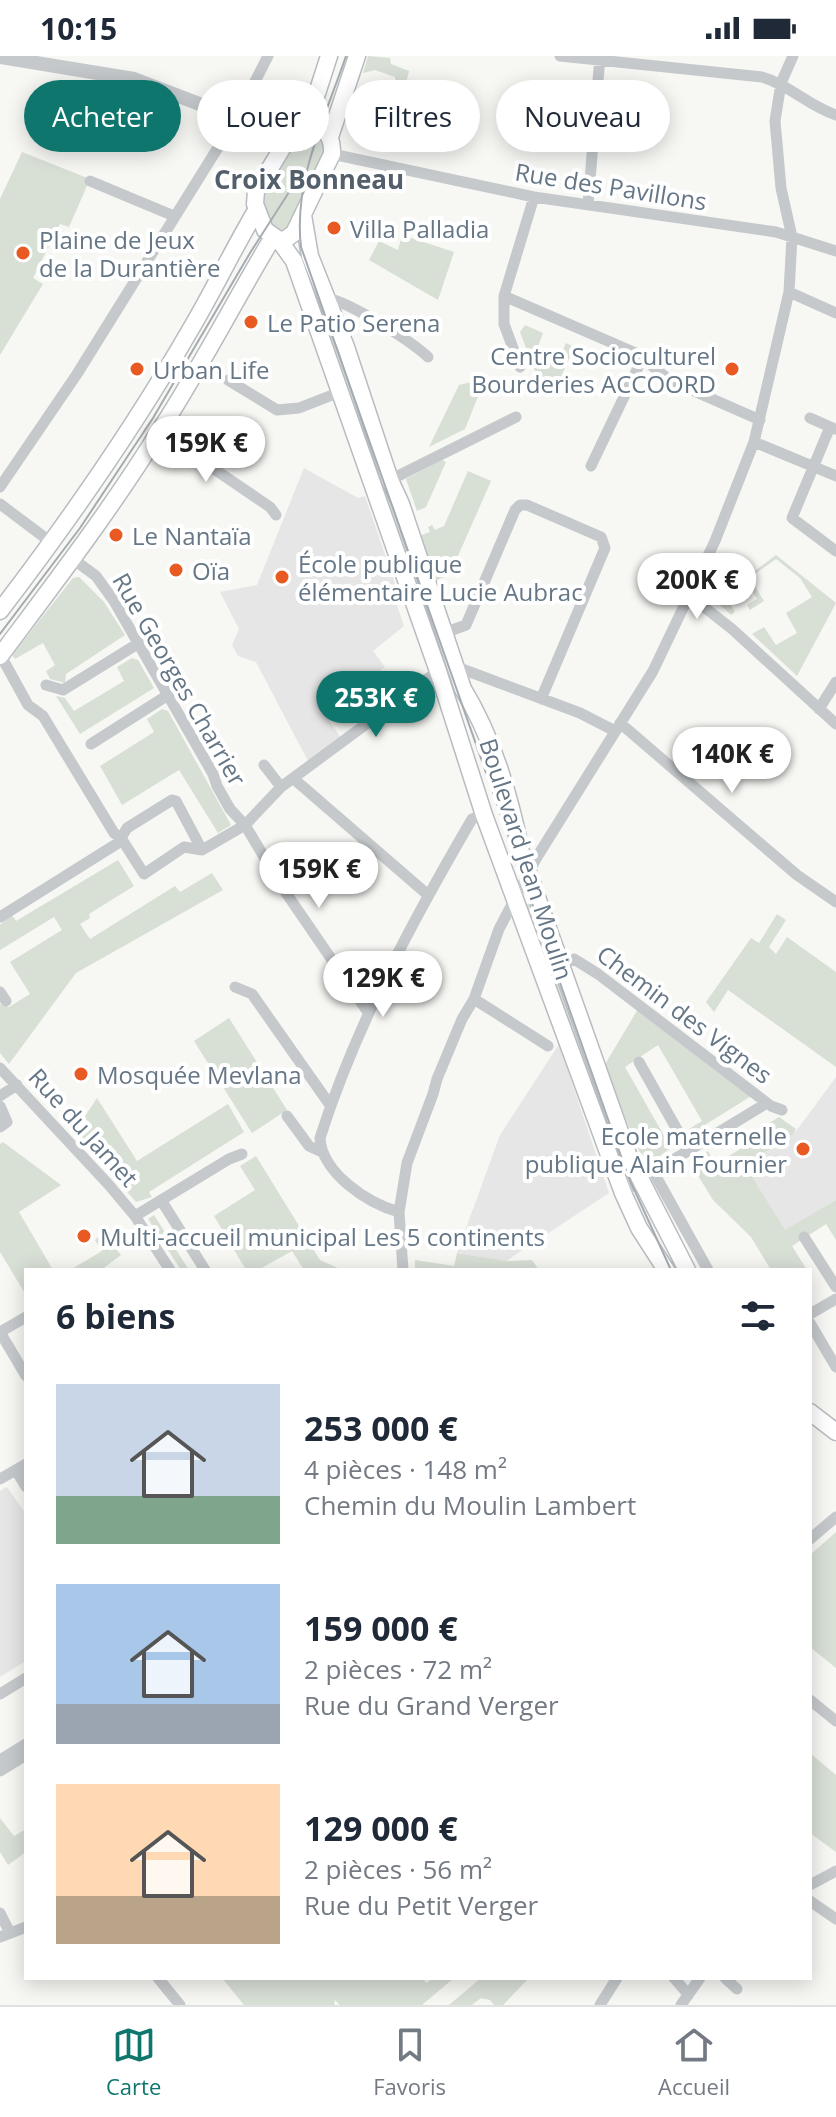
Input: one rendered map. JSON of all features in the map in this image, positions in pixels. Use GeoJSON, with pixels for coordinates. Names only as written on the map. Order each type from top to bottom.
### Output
{"type":"FeatureCollection","features":[{"type":"Feature","properties":{"kind":"main road"},"geometry":{"type":"LineString","coordinates":[[321,80],[329,56]]}},
{"type":"Feature","properties":{"kind":"main road"},"geometry":{"type":"LineString","coordinates":[[0,656],[73,559],[161,429],[276,239],[286,239],[294,233],[331,146],[357,56]]}},
{"type":"Feature","properties":{"kind":"main road"},"geometry":{"type":"LineString","coordinates":[[329,142],[331,146]]}},
{"type":"Feature","properties":{"kind":"main road"},"geometry":{"type":"LineString","coordinates":[[0,611],[52,543],[174,356],[257,209],[256,191],[281,152]]}},
{"type":"Feature","properties":{"kind":"main road","name":"Boulevard Jean Moulin"},"geometry":{"type":"LineString","coordinates":[[257,209],[265,230],[294,261],[438,671],[484,815],[623,1193],[639,1228],[665,1268]]}},
{"type":"Feature","properties":{"kind":"main road","name":"Boulevard Jean Moulin"},"geometry":{"type":"LineString","coordinates":[[303,215],[310,256],[346,347],[457,670],[492,749],[514,817],[521,852],[629,1157],[647,1176],[686,1268]]}},
{"type":"Feature","properties":{"kind":"main road"},"geometry":{"type":"LineString","coordinates":[[812,1414],[836,1432]]}},
{"type":"Feature","properties":{"kind":"street"},"geometry":{"type":"LineString","coordinates":[[256,80],[268,56]]}},
{"type":"Feature","properties":{"kind":"street"},"geometry":{"type":"LineString","coordinates":[[560,56],[762,77],[781,83],[816,108],[836,115]]}},
{"type":"Feature","properties":{"kind":"street"},"geometry":{"type":"LineString","coordinates":[[403,1268],[399,1212],[402,1183],[437,1079],[462,1019],[474,999],[493,943],[528,872],[653,671],[690,596],[754,442],[789,292],[792,237],[781,188],[775,108],[781,83],[793,56]]}},
{"type":"Feature","properties":{"kind":"street"},"geometry":{"type":"LineString","coordinates":[[0,57],[77,63],[134,79],[197,102]]}},
{"type":"Feature","properties":{"kind":"street"},"geometry":{"type":"LineString","coordinates":[[588,205],[600,58]]}},
{"type":"Feature","properties":{"kind":"street","name":"Rue des Pavillons"},"geometry":{"type":"LineString","coordinates":[[331,146],[534,197],[776,232],[836,251]]}},
{"type":"Feature","properties":{"kind":"street"},"geometry":{"type":"LineString","coordinates":[[0,487],[77,374],[215,152]]}},
{"type":"Feature","properties":{"kind":"street"},"geometry":{"type":"LineString","coordinates":[[276,152],[278,157]]}},
{"type":"Feature","properties":{"kind":"street"},"geometry":{"type":"LineString","coordinates":[[90,181],[174,216]]}},
{"type":"Feature","properties":{"kind":"street"},"geometry":{"type":"LineString","coordinates":[[520,367],[504,324],[504,296],[534,197]]}},
{"type":"Feature","properties":{"kind":"street"},"geometry":{"type":"LineString","coordinates":[[789,292],[836,313]]}},
{"type":"Feature","properties":{"kind":"street"},"geometry":{"type":"LineString","coordinates":[[504,296],[638,354],[669,380],[760,420]]}},
{"type":"Feature","properties":{"kind":"street"},"geometry":{"type":"LineString","coordinates":[[325,298],[330,297],[357,312],[416,346],[428,357]]}},
{"type":"Feature","properties":{"kind":"street"},"geometry":{"type":"LineString","coordinates":[[591,466],[642,359]]}},
{"type":"Feature","properties":{"kind":"street"},"geometry":{"type":"LineString","coordinates":[[228,380],[277,410],[299,408],[340,392]]}},
{"type":"Feature","properties":{"kind":"street"},"geometry":{"type":"LineString","coordinates":[[390,480],[516,417]]}},
{"type":"Feature","properties":{"kind":"street"},"geometry":{"type":"LineString","coordinates":[[810,418],[833,428],[813,466],[792,518],[836,551]]}},
{"type":"Feature","properties":{"kind":"street"},"geometry":{"type":"LineString","coordinates":[[161,429],[270,507],[276,515]]}},
{"type":"Feature","properties":{"kind":"street"},"geometry":{"type":"LineString","coordinates":[[754,442],[836,476]]}},
{"type":"Feature","properties":{"kind":"street"},"geometry":{"type":"LineString","coordinates":[[0,504],[52,543]]}},
{"type":"Feature","properties":{"kind":"street"},"geometry":{"type":"LineString","coordinates":[[444,633],[466,625],[515,510],[520,505],[527,505],[601,537],[605,548],[541,699]]}},
{"type":"Feature","properties":{"kind":"street","name":"Rue Georges Charrier"},"geometry":{"type":"LineString","coordinates":[[73,559],[96,576],[139,643],[213,774],[223,798],[245,825],[282,887],[367,1011]]}},
{"type":"Feature","properties":{"kind":"street"},"geometry":{"type":"LineString","coordinates":[[690,596],[732,629],[836,724]]}},
{"type":"Feature","properties":{"kind":"street"},"geometry":{"type":"LineString","coordinates":[[46,685],[63,690],[139,643]]}},
{"type":"Feature","properties":{"kind":"street"},"geometry":{"type":"LineString","coordinates":[[0,656],[28,705],[43,716],[114,833],[121,838],[144,874],[184,847],[202,850],[245,825],[281,787],[438,671]]}},
{"type":"Feature","properties":{"kind":"street"},"geometry":{"type":"LineString","coordinates":[[457,670],[462,669],[618,727],[797,875],[836,902]]}},
{"type":"Feature","properties":{"kind":"street"},"geometry":{"type":"LineString","coordinates":[[819,709],[836,682]]}},
{"type":"Feature","properties":{"kind":"street"},"geometry":{"type":"LineString","coordinates":[[91,744],[168,695]]}},
{"type":"Feature","properties":{"kind":"street"},"geometry":{"type":"LineString","coordinates":[[264,765],[281,787]]}},
{"type":"Feature","properties":{"kind":"street"},"geometry":{"type":"LineString","coordinates":[[294,779],[428,895]]}},
{"type":"Feature","properties":{"kind":"street"},"geometry":{"type":"LineString","coordinates":[[0,917],[118,843],[127,828],[172,800],[176,801],[202,850]]}},
{"type":"Feature","properties":{"kind":"street"},"geometry":{"type":"LineString","coordinates":[[399,1212],[362,1196],[325,1161],[320,1151],[320,1138],[367,1011],[472,819],[484,815]]}},
{"type":"Feature","properties":{"kind":"street","name":"Chemin des Vignes"},"geometry":{"type":"LineString","coordinates":[[562,964],[574,959],[598,974],[771,1106],[782,1110]]}},
{"type":"Feature","properties":{"kind":"street"},"geometry":{"type":"LineString","coordinates":[[235,987],[252,994],[330,1105]]}},
{"type":"Feature","properties":{"kind":"street"},"geometry":{"type":"LineString","coordinates":[[474,999],[548,1046]]}},
{"type":"Feature","properties":{"kind":"street"},"geometry":{"type":"LineString","coordinates":[[639,1062],[689,1151]]}},
{"type":"Feature","properties":{"kind":"street","name":"Rue du Jamet"},"geometry":{"type":"LineString","coordinates":[[0,1068],[73,1144],[135,1216],[169,1268]]}},
{"type":"Feature","properties":{"kind":"street"},"geometry":{"type":"LineString","coordinates":[[0,1096],[17,1085]]}},
{"type":"Feature","properties":{"kind":"street"},"geometry":{"type":"LineString","coordinates":[[0,1106],[7,1122],[0,1127]]}},
{"type":"Feature","properties":{"kind":"street"},"geometry":{"type":"LineString","coordinates":[[623,1193],[762,1106]]}},
{"type":"Feature","properties":{"kind":"street"},"geometry":{"type":"LineString","coordinates":[[287,1116],[309,1146],[320,1151]]}},
{"type":"Feature","properties":{"kind":"street","name":"Rue du Jamet"},"geometry":{"type":"LineString","coordinates":[[135,1216],[242,1154]]}},
{"type":"Feature","properties":{"kind":"street"},"geometry":{"type":"LineString","coordinates":[[647,1176],[707,1268]]}},
{"type":"Feature","properties":{"kind":"street","name":"Rue du Jamet"},"geometry":{"type":"LineString","coordinates":[[161,1200],[204,1268]]}},
{"type":"Feature","properties":{"kind":"street"},"geometry":{"type":"LineString","coordinates":[[804,1237],[836,1287]]}},
{"type":"Feature","properties":{"kind":"street"},"geometry":{"type":"LineString","coordinates":[[812,1313],[836,1299]]}},
{"type":"Feature","properties":{"kind":"street"},"geometry":{"type":"LineString","coordinates":[[24,1318],[0,1332],[24,1373]]}},
{"type":"Feature","properties":{"kind":"street"},"geometry":{"type":"LineString","coordinates":[[812,1326],[836,1367]]}},
{"type":"Feature","properties":{"kind":"street"},"geometry":{"type":"LineString","coordinates":[[0,1479],[21,1467]]}},
{"type":"Feature","properties":{"kind":"street"},"geometry":{"type":"LineString","coordinates":[[812,1537],[836,1517]]}},
{"type":"Feature","properties":{"kind":"street"},"geometry":{"type":"LineString","coordinates":[[0,1694],[24,1679]]}},
{"type":"Feature","properties":{"kind":"street"},"geometry":{"type":"LineString","coordinates":[[812,1702],[836,1721]]}},
{"type":"Feature","properties":{"kind":"street"},"geometry":{"type":"LineString","coordinates":[[0,1760],[24,1745]]}},
{"type":"Feature","properties":{"kind":"street"},"geometry":{"type":"LineString","coordinates":[[0,1771],[24,1756]]}},
{"type":"Feature","properties":{"kind":"street"},"geometry":{"type":"LineString","coordinates":[[812,1884],[836,1871]]}},
{"type":"Feature","properties":{"kind":"street"},"geometry":{"type":"LineString","coordinates":[[812,1902],[836,1919]]}},
{"type":"Feature","properties":{"kind":"street"},"geometry":{"type":"LineString","coordinates":[[0,1913],[5,1935],[24,1928]]}},
{"type":"Feature","properties":{"kind":"street"},"geometry":{"type":"LineString","coordinates":[[160,1980],[180,2005]]}},
{"type":"Feature","properties":{"kind":"street"},"geometry":{"type":"LineString","coordinates":[[600,2005],[616,1980]]}},
{"type":"Feature","properties":{"kind":"street"},"geometry":{"type":"LineString","coordinates":[[676,1980],[687,1993]]}},
{"type":"Feature","properties":{"kind":"street"},"geometry":{"type":"LineString","coordinates":[[681,2005],[698,1980]]}},
{"type":"Feature","properties":{"kind":"street"},"geometry":{"type":"LineString","coordinates":[[727,1980],[737,1989]]}},
{"type":"Feature","properties":{"kind":"shaded area"},"geometry":{"type":"Polygon","coordinates":[[[368,56],[390,58],[391,64],[409,71],[407,80],[395,80],[395,77],[375,70],[363,73],[368,56]]]}},
{"type":"Feature","properties":{"kind":"shaded area","name":"Plaine de Jeux de la Durantière"},"geometry":{"type":"Polygon","coordinates":[[[22,152],[90,179],[69,227],[60,224],[33,278],[43,284],[0,355],[0,199],[22,152]]]}},
{"type":"Feature","properties":{"kind":"shaded area"},"geometry":{"type":"Polygon","coordinates":[[[286,152],[327,152],[290,228],[278,232],[269,225],[261,196],[286,152]]]}},
{"type":"Feature","properties":{"kind":"shaded area"},"geometry":{"type":"Polygon","coordinates":[[[402,235],[454,252],[438,300],[369,260],[379,241],[398,250],[402,235]]]}},
{"type":"Feature","properties":{"kind":"shaded area"},"geometry":{"type":"Polygon","coordinates":[[[525,325],[543,333],[535,355],[557,364],[566,343],[574,347],[558,384],[536,374],[520,332],[525,325]]]}},
{"type":"Feature","properties":{"kind":"shaded area"},"geometry":{"type":"Polygon","coordinates":[[[334,332],[382,467],[372,471],[324,336],[334,332]]]}},
{"type":"Feature","properties":{"kind":"shaded area"},"geometry":{"type":"Polygon","coordinates":[[[485,379],[465,429],[429,447],[459,385],[485,379]]]}},
{"type":"Feature","properties":{"kind":"shaded area"},"geometry":{"type":"Polygon","coordinates":[[[442,460],[446,462],[426,507],[417,511],[406,479],[442,460]]]}},
{"type":"Feature","properties":{"kind":"shaded area"},"geometry":{"type":"Polygon","coordinates":[[[304,468],[358,498],[365,496],[402,604],[397,606],[404,626],[373,651],[385,667],[323,712],[341,738],[309,763],[256,662],[238,656],[232,645],[239,629],[220,592],[257,585],[304,468]]]}},
{"type":"Feature","properties":{"kind":"shaded area"},"geometry":{"type":"Polygon","coordinates":[[[468,471],[491,481],[450,574],[435,581],[419,536],[430,532],[428,527],[432,525],[435,530],[444,526],[468,471]]]}},
{"type":"Feature","properties":{"kind":"shaded area"},"geometry":{"type":"Polygon","coordinates":[[[383,472],[426,594],[416,597],[373,476],[383,472]]]}},
{"type":"Feature","properties":{"kind":"shaded area"},"geometry":{"type":"Polygon","coordinates":[[[721,555],[749,577],[764,601],[750,610],[747,605],[757,599],[745,579],[724,593],[735,612],[731,615],[710,596],[708,586],[721,555]]]}},
{"type":"Feature","properties":{"kind":"shaded area"},"geometry":{"type":"Polygon","coordinates":[[[776,555],[836,603],[797,676],[752,634],[764,627],[776,645],[797,633],[786,613],[812,597],[800,578],[776,559],[752,573],[776,555]]]}},
{"type":"Feature","properties":{"kind":"shaded area"},"geometry":{"type":"Polygon","coordinates":[[[79,577],[104,602],[125,635],[66,674],[65,683],[50,679],[46,671],[55,665],[43,643],[15,659],[12,655],[73,578],[79,577]]]}},
{"type":"Feature","properties":{"kind":"shaded area"},"geometry":{"type":"Polygon","coordinates":[[[132,658],[138,660],[154,688],[80,734],[56,696],[65,698],[74,711],[124,681],[117,667],[132,658]]]}},
{"type":"Feature","properties":{"kind":"shaded area"},"geometry":{"type":"Polygon","coordinates":[[[162,709],[168,711],[231,825],[218,833],[179,770],[122,805],[100,766],[154,732],[147,719],[162,709]]]}},
{"type":"Feature","properties":{"kind":"shaded area"},"geometry":{"type":"Polygon","coordinates":[[[118,860],[134,886],[89,914],[90,918],[80,924],[90,939],[175,886],[180,892],[212,873],[223,890],[76,973],[9,1064],[0,1053],[0,1004],[9,1007],[30,994],[10,962],[62,930],[54,917],[0,950],[0,925],[11,914],[16,921],[118,860]]]}},
{"type":"Feature","properties":{"kind":"shaded area"},"geometry":{"type":"Polygon","coordinates":[[[535,901],[594,1069],[584,1072],[525,905],[535,901]]]}},
{"type":"Feature","properties":{"kind":"shaded area"},"geometry":{"type":"Polygon","coordinates":[[[777,914],[786,920],[769,947],[776,954],[787,937],[836,972],[836,1067],[728,990],[714,1012],[706,1002],[751,938],[759,943],[777,914]]]}},
{"type":"Feature","properties":{"kind":"shaded area"},"geometry":{"type":"Polygon","coordinates":[[[638,1009],[753,1095],[692,1133],[689,1129],[702,1121],[658,1045],[625,1067],[671,1148],[651,1162],[642,1158],[604,1066],[638,1009]]]}},
{"type":"Feature","properties":{"kind":"shaded area"},"geometry":{"type":"Polygon","coordinates":[[[229,1018],[287,1110],[252,1133],[194,1041],[229,1018]]]}},
{"type":"Feature","properties":{"kind":"shaded area"},"geometry":{"type":"Polygon","coordinates":[[[559,1044],[609,1193],[506,1261],[457,1253],[500,1135],[559,1044]]]}},
{"type":"Feature","properties":{"kind":"shaded area","name":"Ecole maternelle publique Alain Fournier"},"geometry":{"type":"Polygon","coordinates":[[[836,1077],[836,1200],[785,1231],[745,1165],[794,1134],[836,1077]]]}},
{"type":"Feature","properties":{"kind":"shaded area"},"geometry":{"type":"Polygon","coordinates":[[[97,1098],[137,1161],[228,1104],[244,1132],[149,1192],[152,1197],[136,1202],[74,1133],[97,1098]]]}},
{"type":"Feature","properties":{"kind":"shaded area"},"geometry":{"type":"Polygon","coordinates":[[[779,1117],[796,1129],[794,1134],[745,1165],[785,1230],[836,1200],[836,1240],[826,1224],[792,1246],[806,1268],[770,1268],[751,1237],[713,1200],[689,1161],[708,1151],[716,1164],[766,1133],[763,1127],[779,1117]]]}},
{"type":"Feature","properties":{"kind":"shaded area"},"geometry":{"type":"Polygon","coordinates":[[[3,1142],[61,1185],[19,1212],[52,1268],[24,1268],[24,1292],[0,1252],[0,1144],[3,1142]]]}},
{"type":"Feature","properties":{"kind":"shaded area"},"geometry":{"type":"Polygon","coordinates":[[[256,1156],[320,1260],[338,1268],[303,1268],[292,1251],[262,1268],[245,1268],[214,1216],[255,1190],[240,1166],[256,1156]]]}},
{"type":"Feature","properties":{"kind":"shaded area"},"geometry":{"type":"Polygon","coordinates":[[[154,1215],[188,1268],[180,1268],[148,1219],[154,1215]]]}},
{"type":"Feature","properties":{"kind":"shaded area"},"geometry":{"type":"Polygon","coordinates":[[[103,1232],[121,1255],[104,1268],[73,1268],[102,1251],[95,1240],[103,1232]]]}},
{"type":"Feature","properties":{"kind":"shaded area"},"geometry":{"type":"Polygon","coordinates":[[[457,1253],[506,1261],[532,1260],[538,1268],[415,1268],[415,1260],[454,1266],[457,1253]]]}},
{"type":"Feature","properties":{"kind":"shaded area"},"geometry":{"type":"Polygon","coordinates":[[[7,1487],[24,1511],[24,1662],[0,1677],[0,1491],[7,1487]]]}},
{"type":"Feature","properties":{"kind":"shaded area"},"geometry":{"type":"Polygon","coordinates":[[[836,1532],[836,1668],[812,1649],[812,1553],[836,1532]]]}},
{"type":"Feature","properties":{"kind":"shaded area"},"geometry":{"type":"Polygon","coordinates":[[[812,1755],[836,1775],[836,1852],[812,1834],[812,1755]]]}},
{"type":"Feature","properties":{"kind":"shaded area"},"geometry":{"type":"Polygon","coordinates":[[[0,1818],[14,1836],[24,1830],[24,1853],[8,1865],[0,1852],[0,1818]]]}},
{"type":"Feature","properties":{"kind":"shaded area"},"geometry":{"type":"Polygon","coordinates":[[[224,1980],[424,1980],[426,1983],[431,1980],[452,1980],[422,2005],[340,2005],[335,2000],[334,2005],[244,2005],[224,1980]]]}},
{"type":"Feature","properties":{"kind":"shaded area"},"geometry":{"type":"Polygon","coordinates":[[[479,1980],[527,1980],[503,2005],[494,2005],[490,2000],[481,1998],[472,2005],[449,2005],[479,1980]]]}},
{"type":"Feature","properties":{"kind":"tram line"},"geometry":{"type":"LineString","coordinates":[[346,56],[306,174],[300,222],[301,247],[628,1176],[670,1268]]}},
{"type":"Feature","properties":{"kind":"tram line"},"geometry":{"type":"LineString","coordinates":[[0,634],[80,528],[153,418],[250,253],[300,175]]}},
{"type":"Feature","properties":{"kind":"place","name":"Villa Palladia"},"geometry":{"type":"Point","coordinates":[334,228]}},
{"type":"Feature","properties":{"kind":"place","name":"Plaine de Jeux de la Durantière"},"geometry":{"type":"Point","coordinates":[23,253]}},
{"type":"Feature","properties":{"kind":"place","name":"Le Patio Serena"},"geometry":{"type":"Point","coordinates":[251,322]}},
{"type":"Feature","properties":{"kind":"place","name":"Urban Life"},"geometry":{"type":"Point","coordinates":[137,369]}},
{"type":"Feature","properties":{"kind":"place","name":"Centre Socioculturel Bourderies ACCOORD"},"geometry":{"type":"Point","coordinates":[732,369]}},
{"type":"Feature","properties":{"kind":"place","name":"Le Nantaïa"},"geometry":{"type":"Point","coordinates":[116,535]}},
{"type":"Feature","properties":{"kind":"place","name":"Oïa"},"geometry":{"type":"Point","coordinates":[176,570]}},
{"type":"Feature","properties":{"kind":"place","name":"École publique élémentaire Lucie Aubrac"},"geometry":{"type":"Point","coordinates":[282,577]}},
{"type":"Feature","properties":{"kind":"place","name":"Mosquée Mevlana"},"geometry":{"type":"Point","coordinates":[81,1074]}},
{"type":"Feature","properties":{"kind":"place","name":"Ecole maternelle publique Alain Fournier"},"geometry":{"type":"Point","coordinates":[803,1149]}},
{"type":"Feature","properties":{"kind":"place","name":"Multi-accueil municipal Les 5 continents"},"geometry":{"type":"Point","coordinates":[84,1236]}},
{"type":"Feature","properties":{"kind":"district","name":"Croix Bonneau"},"geometry":{"type":"Point","coordinates":[309,179]}}]}
